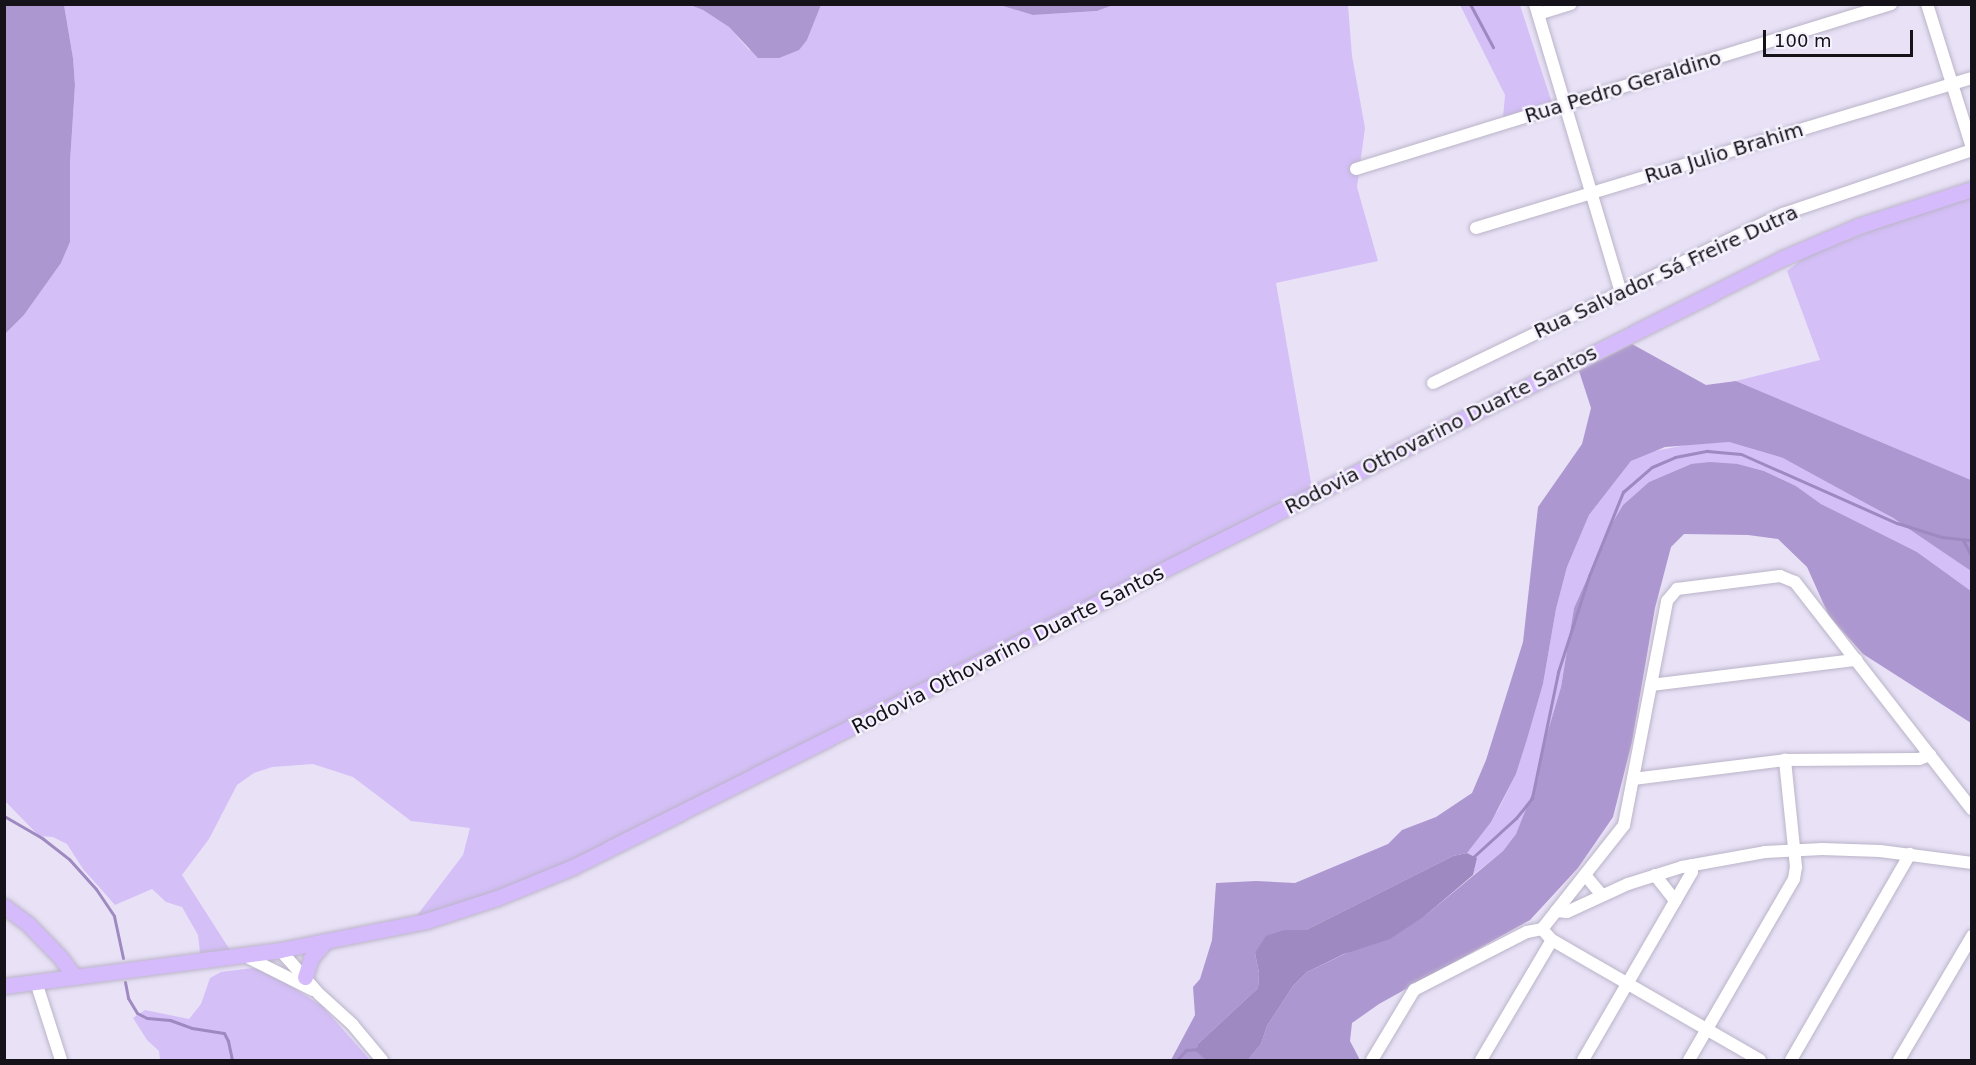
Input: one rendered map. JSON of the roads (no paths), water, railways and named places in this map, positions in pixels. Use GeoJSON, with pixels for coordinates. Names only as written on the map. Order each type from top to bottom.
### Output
{"type":"FeatureCollection","features":[{"type":"Feature","properties":{"kind":"main road","name":"Rodovia Othovarino Duarte Santos"},"geometry":{"type":"LineString","coordinates":[[4,986],[280,950],[426,921],[497,898],[573,867],[1781,259],[1858,226],[1971,189]]}},
{"type":"Feature","properties":{"kind":"main road"},"geometry":{"type":"LineString","coordinates":[[4,906],[28,924],[60,957],[75,977]]}},
{"type":"Feature","properties":{"kind":"main road"},"geometry":{"type":"LineString","coordinates":[[305,977],[311,958],[326,941]]}},
{"type":"Feature","properties":{"kind":"street"},"geometry":{"type":"LineString","coordinates":[[1570,4],[1536,9],[1621,292]]}},
{"type":"Feature","properties":{"kind":"street","name":"Rua Pedro Geraldino"},"geometry":{"type":"LineString","coordinates":[[1356,169],[1891,4]]}},
{"type":"Feature","properties":{"kind":"street"},"geometry":{"type":"LineString","coordinates":[[1927,4],[1971,149]]}},
{"type":"Feature","properties":{"kind":"street","name":"Rua Julio Brahim"},"geometry":{"type":"LineString","coordinates":[[1476,228],[1971,78]]}},
{"type":"Feature","properties":{"kind":"street","name":"Rua Salvador Sá Freire Dutra"},"geometry":{"type":"LineString","coordinates":[[1433,383],[1783,214],[1971,149]]}},
{"type":"Feature","properties":{"kind":"street"},"geometry":{"type":"LineString","coordinates":[[1372,1060],[1414,990],[1527,932],[1542,929],[1624,825],[1667,601],[1673,593],[1683,587],[1779,576],[1790,579],[1800,586],[1971,809]]}},
{"type":"Feature","properties":{"kind":"street"},"geometry":{"type":"LineString","coordinates":[[1651,685],[1856,660]]}},
{"type":"Feature","properties":{"kind":"street"},"geometry":{"type":"LineString","coordinates":[[1633,779],[1785,760],[1919,759],[1930,755]]}},
{"type":"Feature","properties":{"kind":"street"},"geometry":{"type":"LineString","coordinates":[[1689,1060],[1794,879],[1796,867],[1785,760]]}},
{"type":"Feature","properties":{"kind":"street"},"geometry":{"type":"LineString","coordinates":[[1556,911],[1567,912],[1602,895],[1655,875],[1737,856],[1793,850],[1851,849],[1910,854],[1971,864]]}},
{"type":"Feature","properties":{"kind":"street"},"geometry":{"type":"LineString","coordinates":[[1791,1060],[1910,854]]}},
{"type":"Feature","properties":{"kind":"street"},"geometry":{"type":"LineString","coordinates":[[1582,1060],[1692,872],[1692,865]]}},
{"type":"Feature","properties":{"kind":"street"},"geometry":{"type":"LineString","coordinates":[[1585,875],[1602,895]]}},
{"type":"Feature","properties":{"kind":"street"},"geometry":{"type":"LineString","coordinates":[[1655,875],[1675,901]]}},
{"type":"Feature","properties":{"kind":"street"},"geometry":{"type":"LineString","coordinates":[[1542,929],[1552,940],[1760,1060]]}},
{"type":"Feature","properties":{"kind":"street"},"geometry":{"type":"LineString","coordinates":[[1899,1060],[1971,936]]}},
{"type":"Feature","properties":{"kind":"street"},"geometry":{"type":"LineString","coordinates":[[1481,1060],[1552,940]]}},
{"type":"Feature","properties":{"kind":"street"},"geometry":{"type":"LineString","coordinates":[[280,950],[320,994],[352,1024],[382,1060]]}},
{"type":"Feature","properties":{"kind":"street"},"geometry":{"type":"LineString","coordinates":[[243,954],[320,994]]}},
{"type":"Feature","properties":{"kind":"street"},"geometry":{"type":"LineString","coordinates":[[36,982],[61,1060]]}},
{"type":"Feature","properties":{"kind":"waterway"},"geometry":{"type":"LineString","coordinates":[[1470,4],[1493,47]]}},
{"type":"Feature","properties":{"kind":"waterway"},"geometry":{"type":"LineString","coordinates":[[1471,859],[1516,818],[1532,798],[1558,672],[1589,576],[1623,492],[1652,467],[1675,457],[1707,451],[1741,454],[1897,523],[1942,537],[1972,540]]}},
{"type":"Feature","properties":{"kind":"waterway"},"geometry":{"type":"LineString","coordinates":[[1963,540],[1972,557]]}},
{"type":"Feature","properties":{"kind":"waterway"},"geometry":{"type":"LineString","coordinates":[[4,816],[42,838],[69,859],[96,889],[114,916],[123,958]]}},
{"type":"Feature","properties":{"kind":"waterway"},"geometry":{"type":"LineString","coordinates":[[125,982],[128,998],[137,1013],[147,1018],[170,1020],[192,1028],[224,1033],[232,1060]]}},
{"type":"Feature","properties":{"kind":"waterway"},"geometry":{"type":"LineString","coordinates":[[1177,1060],[1186,1050],[1200,1049]]}}]}
